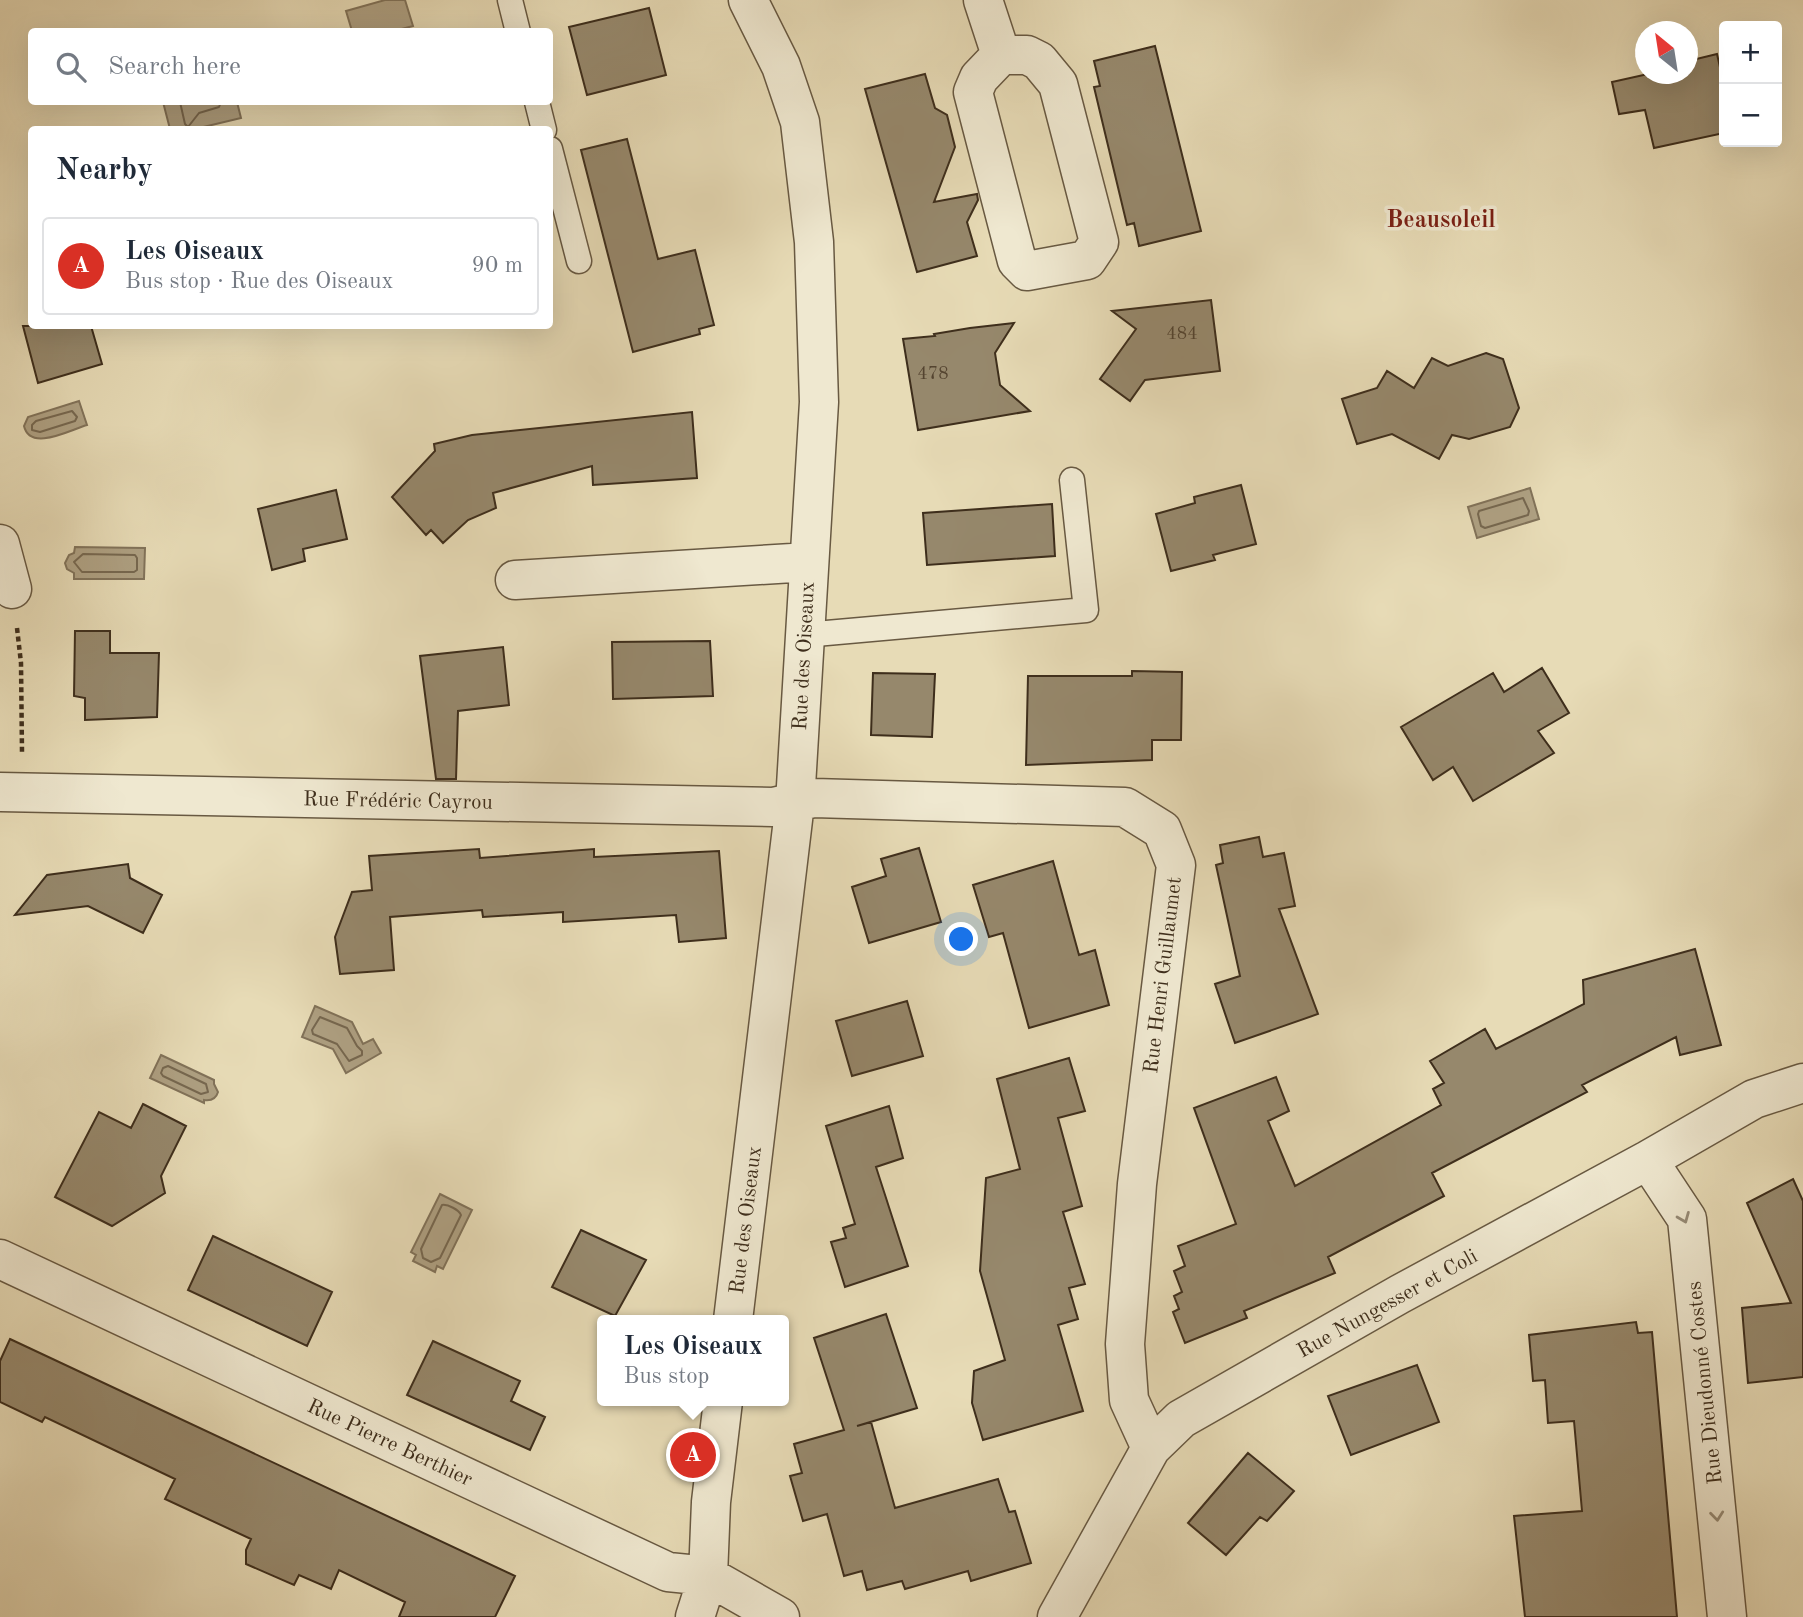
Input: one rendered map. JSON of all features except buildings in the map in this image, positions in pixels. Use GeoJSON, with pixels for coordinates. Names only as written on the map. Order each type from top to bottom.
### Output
{"type":"FeatureCollection","features":[{"type":"Feature","properties":{"kind":"street","name":"Rue des Oiseaux"},"geometry":{"type":"LineString","coordinates":[[734,1315],[795,803],[819,402],[814,242],[800,122],[781,66],[748,0]]}},
{"type":"Feature","properties":{"kind":"street"},"geometry":{"type":"LineString","coordinates":[[984,0],[1001,55]]}},
{"type":"Feature","properties":{"kind":"street"},"geometry":{"type":"LineString","coordinates":[[1001,55],[1027,55],[1039,61],[1058,84],[1099,242],[1087,260],[1027,271],[1017,261],[973,92],[979,78],[1001,55]]}},
{"type":"Feature","properties":{"kind":"street"},"geometry":{"type":"LineString","coordinates":[[0,544],[12,589]]}},
{"type":"Feature","properties":{"kind":"street"},"geometry":{"type":"LineString","coordinates":[[515,580],[809,562]]}},
{"type":"Feature","properties":{"kind":"street","name":"Rue Henri Guillaumet"},"geometry":{"type":"LineString","coordinates":[[795,803],[814,798],[1125,807],[1162,830],[1176,864],[1137,1184],[1125,1344],[1129,1401],[1151,1448]]}},
{"type":"Feature","properties":{"kind":"street","name":"Rue Frédéric Cayrou"},"geometry":{"type":"LineString","coordinates":[[6,801],[772,807],[795,803]]}},
{"type":"Feature","properties":{"kind":"street","name":"Rue Nungesser et Coli"},"geometry":{"type":"LineString","coordinates":[[1057,1617],[1151,1448],[1181,1419],[1400,1294],[1648,1160],[1754,1099],[1803,1083]]}},
{"type":"Feature","properties":{"kind":"street","name":"Rue Dieudonné Costes"},"geometry":{"type":"LineString","coordinates":[[1648,1160],[1688,1219],[1727,1617]]}},
{"type":"Feature","properties":{"kind":"street","name":"Rue Pierre Berthier"},"geometry":{"type":"LineString","coordinates":[[0,1259],[668,1572],[708,1576],[780,1617]]}},
{"type":"Feature","properties":{"kind":"street"},"geometry":{"type":"LineString","coordinates":[[695,1617],[708,1576],[711,1502],[722,1406]]}},
{"type":"Feature","properties":{"kind":"lane"},"geometry":{"type":"LineString","coordinates":[[510,0],[517,28]]}},
{"type":"Feature","properties":{"kind":"lane"},"geometry":{"type":"LineString","coordinates":[[538,105],[543,126]]}},
{"type":"Feature","properties":{"kind":"lane"},"geometry":{"type":"LineString","coordinates":[[553,161],[579,261]]}},
{"type":"Feature","properties":{"kind":"lane"},"geometry":{"type":"LineString","coordinates":[[804,635],[1086,610],[1072,480]]}},
{"type":"Feature","properties":{"kind":"path"},"geometry":{"type":"LineString","coordinates":[[6,801],[23,723],[21,663],[12,589]]}},
{"type":"Feature","properties":{"kind":"water"},"geometry":{"type":"Polygon","coordinates":[[[385,0],[405,0],[413,26],[351,28],[346,11],[385,0]]]}},
{"type":"Feature","properties":{"kind":"water"},"geometry":{"type":"Polygon","coordinates":[[[164,105],[238,105],[241,118],[208,126],[169,126],[164,105]]]}},
{"type":"Feature","properties":{"kind":"water"},"geometry":{"type":"Polygon","coordinates":[[[79,401],[87,425],[51,437],[34,438],[28,434],[24,426],[28,417],[79,401]]]}},
{"type":"Feature","properties":{"kind":"water"},"geometry":{"type":"Polygon","coordinates":[[[1530,488],[1539,519],[1477,538],[1468,507],[1530,488]]]}},
{"type":"Feature","properties":{"kind":"water"},"geometry":{"type":"Polygon","coordinates":[[[75,547],[145,548],[144,579],[74,579],[74,573],[67,569],[65,563],[69,555],[74,553],[75,547]]]}},
{"type":"Feature","properties":{"kind":"water"},"geometry":{"type":"Polygon","coordinates":[[[315,1006],[352,1022],[363,1044],[373,1039],[381,1053],[346,1073],[333,1049],[302,1037],[315,1006]]]}},
{"type":"Feature","properties":{"kind":"water"},"geometry":{"type":"Polygon","coordinates":[[[161,1055],[214,1080],[218,1092],[216,1096],[211,1100],[204,1100],[204,1103],[150,1078],[161,1055]]]}},
{"type":"Feature","properties":{"kind":"water"},"geometry":{"type":"Polygon","coordinates":[[[440,1194],[472,1210],[443,1269],[437,1266],[435,1272],[413,1261],[416,1255],[411,1252],[440,1194]]]}},
{"type":"Feature","properties":{"kind":"place","name":"Les Oiseaux"},"geometry":{"type":"Point","coordinates":[693,1455]}},
{"type":"Feature","properties":{"kind":"district","name":"Beausoleil"},"geometry":{"type":"Point","coordinates":[1441,219]}}]}
